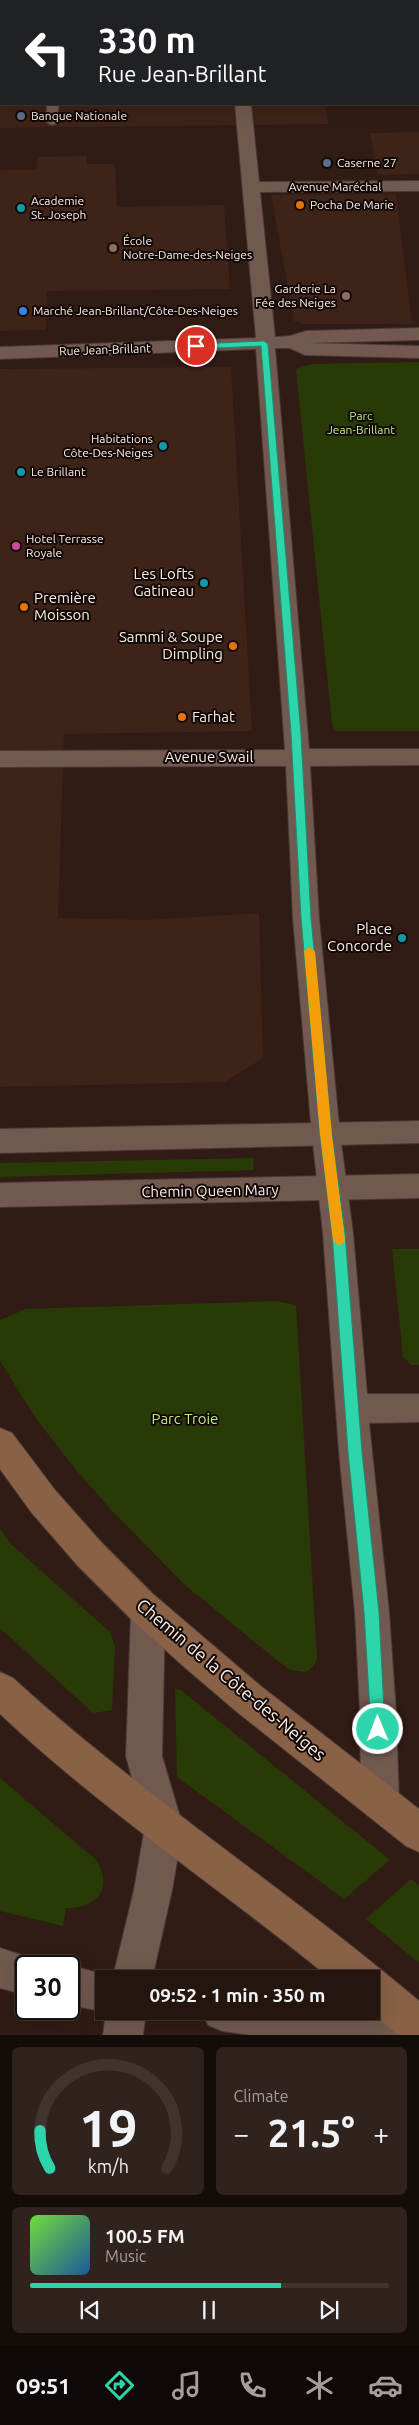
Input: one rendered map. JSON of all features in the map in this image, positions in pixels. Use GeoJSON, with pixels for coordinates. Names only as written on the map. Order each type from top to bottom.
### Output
{"type":"FeatureCollection","features":[{"type":"Feature","properties":{"kind":"main road","name":"Chemin de la Côte-des-Neiges"},"geometry":{"type":"LineString","coordinates":[[0,1444],[51,1512],[148,1614],[246,1698],[419,1833]]}},
{"type":"Feature","properties":{"kind":"main road"},"geometry":{"type":"LineString","coordinates":[[0,1690],[26,1715],[164,1827],[316,1940],[351,1970]]}},
{"type":"Feature","properties":{"kind":"main road"},"geometry":{"type":"LineString","coordinates":[[380,1994],[416,2024]]}},
{"type":"Feature","properties":{"kind":"street"},"geometry":{"type":"LineString","coordinates":[[243,105],[297,757],[306,918],[326,1135],[338,1233],[372,1621],[380,1802]]}},
{"type":"Feature","properties":{"kind":"street","name":"Avenue Maréchal"},"geometry":{"type":"LineString","coordinates":[[251,188],[419,186]]}},
{"type":"Feature","properties":{"kind":"street","name":"Rue Jean-Brillant"},"geometry":{"type":"LineString","coordinates":[[0,353],[264,344],[292,342],[306,337],[419,334]]}},
{"type":"Feature","properties":{"kind":"street"},"geometry":{"type":"LineString","coordinates":[[292,342],[304,349],[419,352]]}},
{"type":"Feature","properties":{"kind":"street","name":"Avenue Swail"},"geometry":{"type":"LineString","coordinates":[[0,759],[419,757]]}},
{"type":"Feature","properties":{"kind":"street"},"geometry":{"type":"LineString","coordinates":[[0,1141],[419,1132]]}},
{"type":"Feature","properties":{"kind":"street","name":"Chemin Queen Mary"},"geometry":{"type":"LineString","coordinates":[[0,1195],[419,1186]]}},
{"type":"Feature","properties":{"kind":"street"},"geometry":{"type":"LineString","coordinates":[[352,1409],[419,1408]]}},
{"type":"Feature","properties":{"kind":"street"},"geometry":{"type":"LineString","coordinates":[[134,1970],[153,1890],[164,1827],[144,1756],[148,1614]]}},
{"type":"Feature","properties":{"kind":"street"},"geometry":{"type":"LineString","coordinates":[[0,1968],[15,1972]]}},
{"type":"Feature","properties":{"kind":"street"},"geometry":{"type":"LineString","coordinates":[[80,1988],[95,1991]]}},
{"type":"Feature","properties":{"kind":"street"},"geometry":{"type":"LineString","coordinates":[[123,2035],[125,2020]]}},
{"type":"Feature","properties":{"kind":"street"},"geometry":{"type":"LineString","coordinates":[[282,2020],[316,2025],[416,2024]]}},
{"type":"Feature","properties":{"kind":"lane"},"geometry":{"type":"LineString","coordinates":[[52,122],[53,105]]}},
{"type":"Feature","properties":{"kind":"shaded area"},"geometry":{"type":"Polygon","coordinates":[[[0,105],[325,105],[328,124],[0,128],[0,105]]]}},
{"type":"Feature","properties":{"kind":"shaded area"},"geometry":{"type":"Polygon","coordinates":[[[419,132],[419,174],[378,175],[370,133],[419,132]]]}},
{"type":"Feature","properties":{"kind":"shaded area","name":"École Notre-Dame-des-Neiges"},"geometry":{"type":"Polygon","coordinates":[[[87,156],[87,164],[115,164],[117,207],[224,205],[230,289],[47,291],[46,330],[0,331],[0,170],[37,169],[38,157],[87,156]]]}},
{"type":"Feature","properties":{"kind":"shaded area"},"geometry":{"type":"Polygon","coordinates":[[[396,194],[412,324],[304,324],[294,321],[271,195],[396,194]]]}},
{"type":"Feature","properties":{"kind":"shaded area"},"geometry":{"type":"Polygon","coordinates":[[[231,367],[252,731],[64,734],[58,918],[147,920],[259,913],[263,1058],[225,1082],[0,1087],[0,369],[231,367]]]}},
{"type":"Feature","properties":{"kind":"green space","name":"Parc Jean-Brillant"},"geometry":{"type":"Polygon","coordinates":[[[419,362],[419,731],[337,731],[333,728],[332,724],[296,370],[299,367],[313,364],[419,362]]]}},
{"type":"Feature","properties":{"kind":"green space"},"geometry":{"type":"Polygon","coordinates":[[[253,1158],[254,1170],[0,1177],[0,1163],[253,1158]]]}},
{"type":"Feature","properties":{"kind":"green space"},"geometry":{"type":"Polygon","coordinates":[[[392,1249],[419,1249],[419,1365],[411,1365],[403,1356],[392,1249]]]}},
{"type":"Feature","properties":{"kind":"green space","name":"Parc Troie"},"geometry":{"type":"Polygon","coordinates":[[[276,1301],[296,1305],[317,1659],[313,1667],[306,1672],[290,1670],[185,1585],[114,1513],[77,1471],[37,1420],[0,1361],[0,1320],[26,1309],[276,1301]]]}},
{"type":"Feature","properties":{"kind":"green space"},"geometry":{"type":"Polygon","coordinates":[[[0,1529],[11,1544],[110,1632],[115,1647],[112,1710],[93,1713],[0,1628],[0,1529]]]}},
{"type":"Feature","properties":{"kind":"green space"},"geometry":{"type":"Polygon","coordinates":[[[175,1688],[181,1690],[390,1860],[344,1899],[177,1777],[175,1688]]]}},
{"type":"Feature","properties":{"kind":"green space"},"geometry":{"type":"Polygon","coordinates":[[[0,1778],[96,1860],[101,1870],[103,1888],[99,1895],[94,1901],[86,1905],[66,1908],[63,1926],[0,1911],[0,1778]]]}},
{"type":"Feature","properties":{"kind":"green space"},"geometry":{"type":"Polygon","coordinates":[[[411,1879],[419,1886],[419,1963],[366,1919],[411,1879]]]}},
{"type":"Feature","properties":{"kind":"slow traffic"},"geometry":{"type":"LineString","coordinates":[[309,951],[326,1135],[339,1241]]}},
{"type":"Feature","properties":{"kind":"place","name":"Banque Nationale"},"geometry":{"type":"Point","coordinates":[21,116]}},
{"type":"Feature","properties":{"kind":"place","name":"Caserne 27"},"geometry":{"type":"Point","coordinates":[327,163]}},
{"type":"Feature","properties":{"kind":"place","name":"Pocha De Marie"},"geometry":{"type":"Point","coordinates":[300,205]}},
{"type":"Feature","properties":{"kind":"place","name":"Academie St. Joseph"},"geometry":{"type":"Point","coordinates":[21,208]}},
{"type":"Feature","properties":{"kind":"place","name":"École Notre-Dame-des-Neiges"},"geometry":{"type":"Point","coordinates":[113,248]}},
{"type":"Feature","properties":{"kind":"place","name":"Garderie La Fée des Neiges"},"geometry":{"type":"Point","coordinates":[346,296]}},
{"type":"Feature","properties":{"kind":"place","name":"Marché Jean-Brillant/Côte-Des-Neiges"},"geometry":{"type":"Point","coordinates":[23,311]}},
{"type":"Feature","properties":{"kind":"place","name":"Habitations Côte-Des-Neiges"},"geometry":{"type":"Point","coordinates":[163,446]}},
{"type":"Feature","properties":{"kind":"place","name":"Le Brillant"},"geometry":{"type":"Point","coordinates":[21,472]}},
{"type":"Feature","properties":{"kind":"place","name":"Hotel Terrasse Royale"},"geometry":{"type":"Point","coordinates":[16,546]}},
{"type":"Feature","properties":{"kind":"place","name":"Les Lofts Gatineau"},"geometry":{"type":"Point","coordinates":[204,583]}},
{"type":"Feature","properties":{"kind":"place","name":"Première Moisson"},"geometry":{"type":"Point","coordinates":[24,607]}},
{"type":"Feature","properties":{"kind":"place","name":"Sammi & Soupe Dimpling"},"geometry":{"type":"Point","coordinates":[233,646]}},
{"type":"Feature","properties":{"kind":"place","name":"Farhat"},"geometry":{"type":"Point","coordinates":[182,717]}},
{"type":"Feature","properties":{"kind":"place","name":"Place Concorde"},"geometry":{"type":"Point","coordinates":[402,938]}},
{"type":"Feature","properties":{"kind":"route"},"geometry":{"type":"LineString","coordinates":[[196,346],[264,344],[296,734],[306,918],[326,1135],[338,1233],[355,1452],[372,1612],[378,1729]]}}]}
